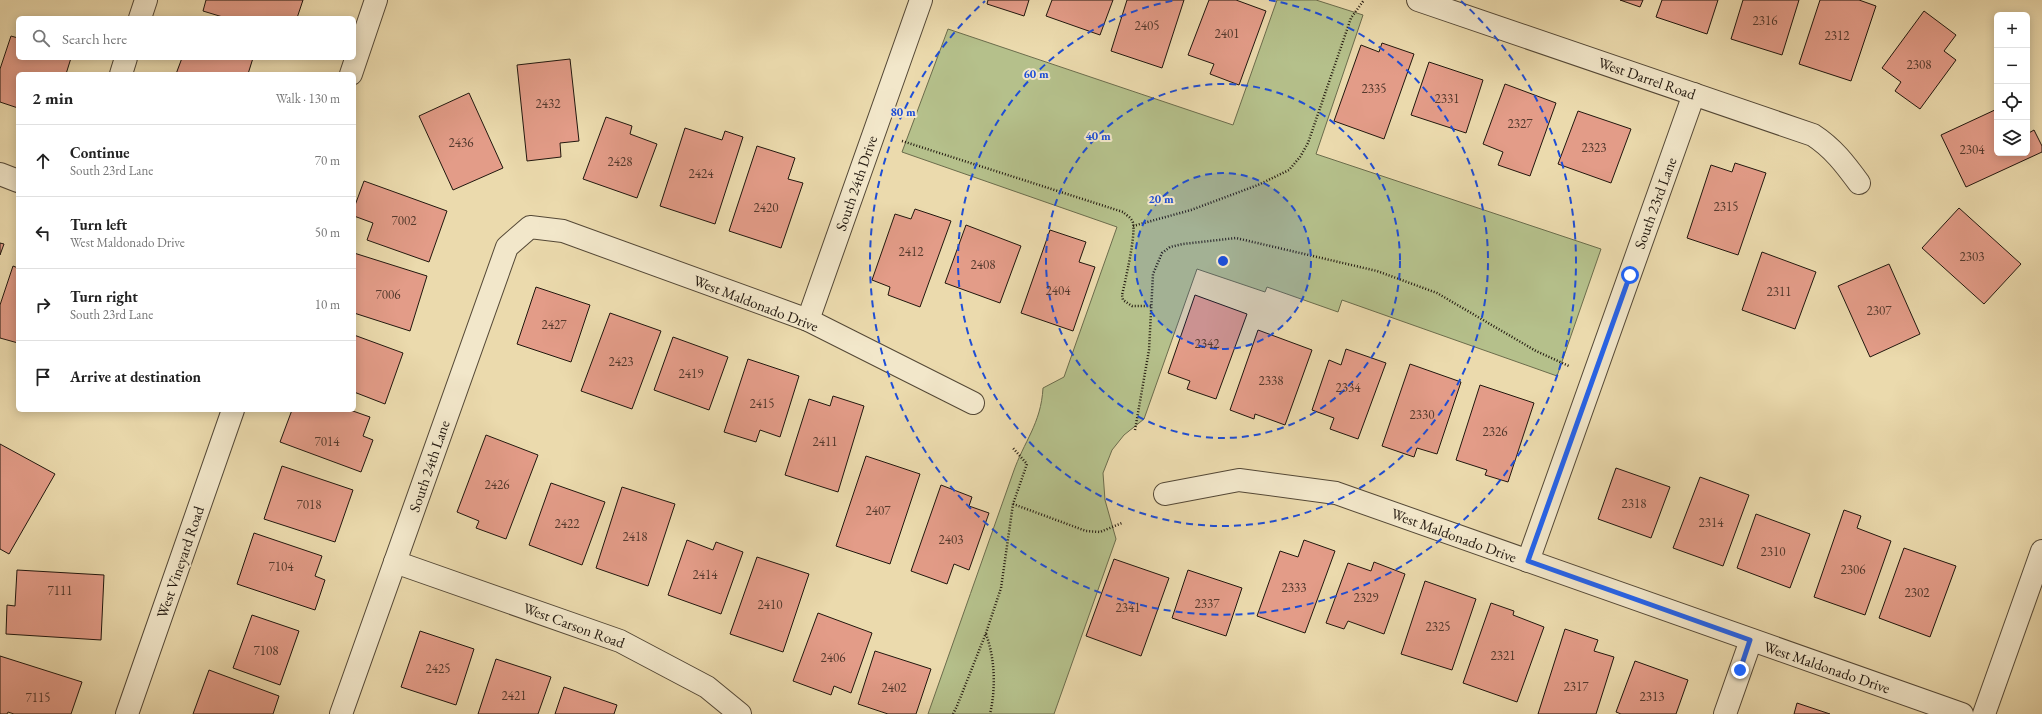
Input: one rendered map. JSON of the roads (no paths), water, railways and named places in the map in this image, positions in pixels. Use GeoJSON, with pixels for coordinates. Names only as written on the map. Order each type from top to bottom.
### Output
{"type":"FeatureCollection","features":[{"type":"Feature","properties":{"kind":"street"},"geometry":{"type":"LineString","coordinates":[[141,16],[146,0]]}},
{"type":"Feature","properties":{"kind":"street"},"geometry":{"type":"LineString","coordinates":[[356,59],[376,0]]}},
{"type":"Feature","properties":{"kind":"street","name":"South 24th Drive"},"geometry":{"type":"LineString","coordinates":[[808,320],[921,0]]}},
{"type":"Feature","properties":{"kind":"street","name":"West Darrel Road"},"geometry":{"type":"LineString","coordinates":[[1418,0],[1813,135],[1828,145],[1840,157],[1859,183]]}},
{"type":"Feature","properties":{"kind":"street"},"geometry":{"type":"LineString","coordinates":[[122,72],[125,60]]}},
{"type":"Feature","properties":{"kind":"street"},"geometry":{"type":"LineString","coordinates":[[352,72],[356,60]]}},
{"type":"Feature","properties":{"kind":"street","name":"South 23rd Lane"},"geometry":{"type":"LineString","coordinates":[[1528,561],[1694,94]]}},
{"type":"Feature","properties":{"kind":"street"},"geometry":{"type":"LineString","coordinates":[[0,174],[16,179]]}},
{"type":"Feature","properties":{"kind":"street","name":"West Maldonado Drive"},"geometry":{"type":"LineString","coordinates":[[530,227],[563,231],[808,320],[973,402]]}},
{"type":"Feature","properties":{"kind":"street","name":"South 24th Lane"},"geometry":{"type":"LineString","coordinates":[[341,714],[507,247],[530,227]]}},
{"type":"Feature","properties":{"kind":"street","name":"West Vineyard Road"},"geometry":{"type":"LineString","coordinates":[[127,714],[232,412]]}},
{"type":"Feature","properties":{"kind":"street","name":"West Maldonado Drive"},"geometry":{"type":"LineString","coordinates":[[1165,494],[1240,480],[1336,493],[1962,714]]}},
{"type":"Feature","properties":{"kind":"street"},"geometry":{"type":"LineString","coordinates":[[1984,714],[2042,551]]}},
{"type":"Feature","properties":{"kind":"street","name":"West Carson Road"},"geometry":{"type":"LineString","coordinates":[[395,562],[620,641],[707,686],[740,714]]}},
{"type":"Feature","properties":{"kind":"street"},"geometry":{"type":"LineString","coordinates":[[1725,714],[1750,640]]}}]}
